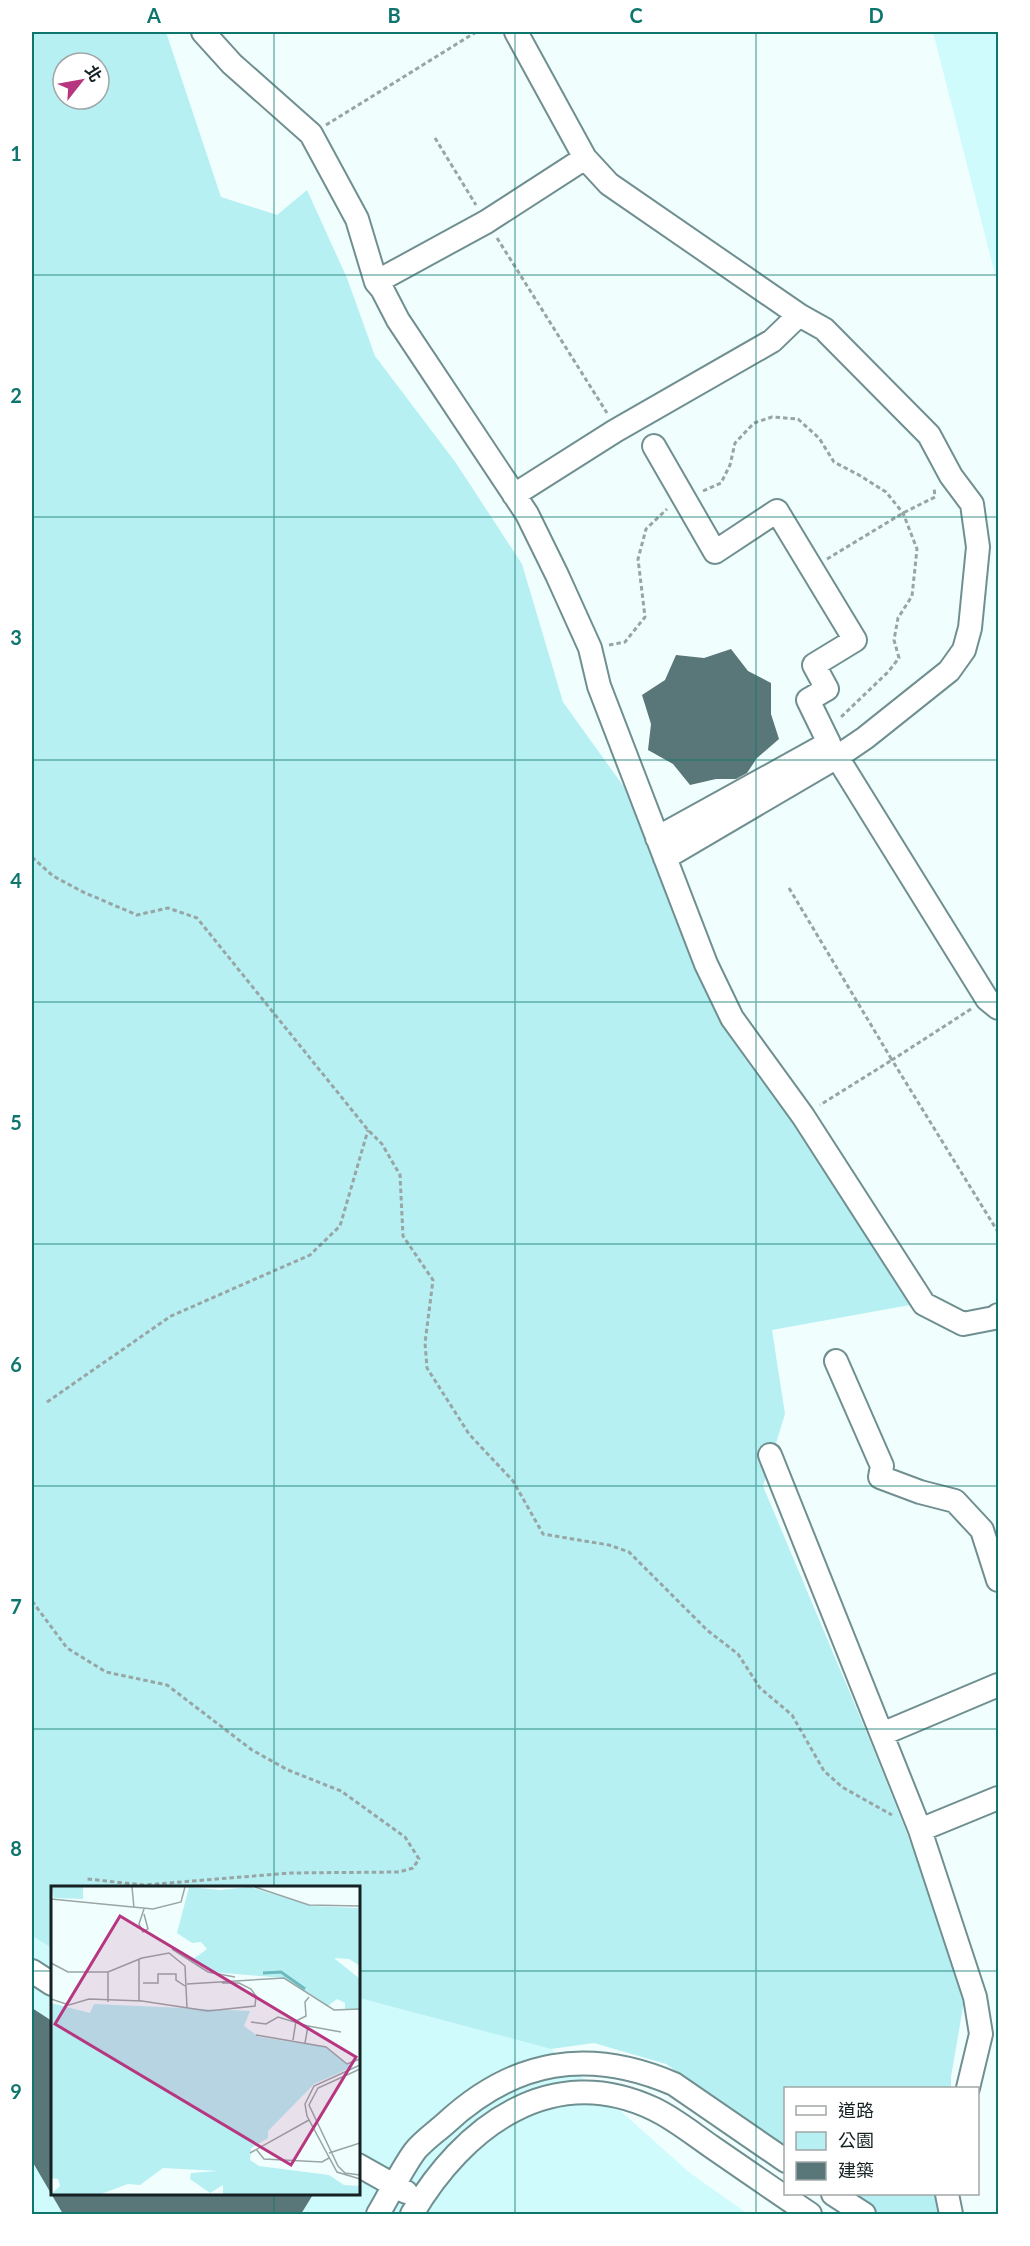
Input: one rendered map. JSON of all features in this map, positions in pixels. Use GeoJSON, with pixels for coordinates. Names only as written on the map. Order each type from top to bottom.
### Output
{"type":"FeatureCollection","features":[{"type":"Feature","properties":{"kind":"street"},"geometry":{"type":"LineString","coordinates":[[203,32],[232,64],[311,134],[357,219],[376,282],[398,320],[527,514],[590,648],[599,686],[661,848],[706,964],[732,1018],[803,1116],[924,1304],[963,1324],[999,1315]]}},
{"type":"Feature","properties":{"kind":"street"},"geometry":{"type":"LineString","coordinates":[[516,32],[585,158],[609,184],[798,315],[824,329],[929,435],[951,476],[972,504],[978,547],[970,628],[964,650],[949,671],[865,738],[837,757],[661,848]]}},
{"type":"Feature","properties":{"kind":"street"},"geometry":{"type":"LineString","coordinates":[[376,282],[486,222],[585,158]]}},
{"type":"Feature","properties":{"kind":"street"},"geometry":{"type":"LineString","coordinates":[[514,495],[615,431],[772,341],[798,315]]}},
{"type":"Feature","properties":{"kind":"street"},"geometry":{"type":"LineString","coordinates":[[654,446],[715,552],[777,511],[855,640],[814,665],[827,689],[808,700],[829,743],[661,848]]}},
{"type":"Feature","properties":{"kind":"street"},"geometry":{"type":"LineString","coordinates":[[837,757],[995,1008]]}},
{"type":"Feature","properties":{"kind":"street"},"geometry":{"type":"LineString","coordinates":[[836,1361],[882,1466],[880,1477],[920,1492],[955,1501],[982,1530],[999,1580]]}},
{"type":"Feature","properties":{"kind":"street"},"geometry":{"type":"LineString","coordinates":[[770,1455],[920,1830],[975,1997],[981,2034],[968,2087]]}},
{"type":"Feature","properties":{"kind":"street"},"geometry":{"type":"LineString","coordinates":[[882,1734],[999,1685]]}},
{"type":"Feature","properties":{"kind":"street"},"geometry":{"type":"LineString","coordinates":[[920,1830],[999,1798]]}},
{"type":"Feature","properties":{"kind":"street"},"geometry":{"type":"LineString","coordinates":[[32,1971],[51,1983]]}},
{"type":"Feature","properties":{"kind":"street"},"geometry":{"type":"LineString","coordinates":[[378,2214],[416,2151],[474,2098],[493,2087],[534,2070],[576,2063],[626,2067],[674,2084],[784,2160]]}},
{"type":"Feature","properties":{"kind":"street"},"geometry":{"type":"LineString","coordinates":[[360,2166],[395,2186],[416,2207],[469,2140],[499,2117],[533,2102],[570,2094],[588,2094],[622,2098],[669,2117],[810,2214]]}},
{"type":"Feature","properties":{"kind":"street"},"geometry":{"type":"LineString","coordinates":[[836,2195],[864,2214]]}},
{"type":"Feature","properties":{"kind":"street"},"geometry":{"type":"LineString","coordinates":[[947,2195],[951,2214]]}},
{"type":"Feature","properties":{"kind":"path"},"geometry":{"type":"LineString","coordinates":[[311,134],[476,32]]}},
{"type":"Feature","properties":{"kind":"path"},"geometry":{"type":"LineString","coordinates":[[435,138],[596,394],[615,431]]}},
{"type":"Feature","properties":{"kind":"path"},"geometry":{"type":"LineString","coordinates":[[813,568],[903,513],[934,497],[934,487]]}},
{"type":"Feature","properties":{"kind":"path"},"geometry":{"type":"LineString","coordinates":[[32,857],[53,876],[83,892],[137,915],[168,908],[197,918],[368,1130],[382,1144],[400,1175],[403,1236],[432,1280],[425,1343],[427,1368],[469,1434],[513,1481],[543,1534],[609,1545],[629,1552],[707,1630],[738,1654],[760,1688],[792,1715],[824,1772],[842,1787],[920,1830]]}},
{"type":"Feature","properties":{"kind":"path"},"geometry":{"type":"LineString","coordinates":[[789,888],[999,1232]]}},
{"type":"Feature","properties":{"kind":"path"},"geometry":{"type":"LineString","coordinates":[[803,1116],[892,1060],[995,1008]]}},
{"type":"Feature","properties":{"kind":"path"},"geometry":{"type":"LineString","coordinates":[[47,1402],[171,1316],[310,1255],[340,1226],[368,1130]]}},
{"type":"Feature","properties":{"kind":"path"},"geometry":{"type":"LineString","coordinates":[[32,1600],[67,1648],[106,1672],[167,1685],[252,1750],[288,1770],[340,1791],[405,1837],[419,1859],[413,1868],[399,1872],[290,1874],[144,1885],[87,1879]]}},
{"type":"Feature","properties":{"kind":"shaded area"},"geometry":{"type":"Polygon","coordinates":[[[933,32],[998,32],[998,286],[933,32]]]}},
{"type":"Feature","properties":{"kind":"shaded area"},"geometry":{"type":"Polygon","coordinates":[[[32,1936],[51,1947],[51,2195],[360,2195],[360,1998],[551,2049],[690,2173],[748,2214],[32,2214],[32,1936]]]}},
{"type":"Feature","properties":{"kind":"green space"},"geometry":{"type":"Polygon","coordinates":[[[32,32],[166,32],[221,197],[277,215],[307,190],[347,278],[375,356],[456,463],[522,564],[563,702],[624,787],[724,1028],[824,1158],[910,1305],[772,1330],[785,1414],[763,1486],[868,1736],[967,1984],[951,2087],[784,2087],[784,2147],[666,2064],[594,2043],[551,2049],[360,1998],[360,1886],[51,1886],[51,1947],[32,1936],[32,32]]]}},
{"type":"Feature","properties":{"kind":"green space"},"geometry":{"type":"Polygon","coordinates":[[[852,2195],[950,2195],[950,2214],[880,2214],[852,2195]]]}},
{"type":"Feature","properties":{"kind":"building"},"geometry":{"type":"Polygon","coordinates":[[[731,649],[748,671],[771,683],[771,714],[779,739],[757,758],[747,773],[736,779],[716,779],[690,785],[673,764],[648,750],[651,724],[642,695],[665,680],[676,655],[704,658],[731,649]]]}},
{"type":"Feature","properties":{"kind":"building"},"geometry":{"type":"Polygon","coordinates":[[[32,2008],[51,2020],[51,2193],[32,2161],[32,2008]]]}},
{"type":"Feature","properties":{"kind":"building"},"geometry":{"type":"Polygon","coordinates":[[[52,2195],[313,2195],[301,2214],[63,2214],[52,2195]]]}}]}
